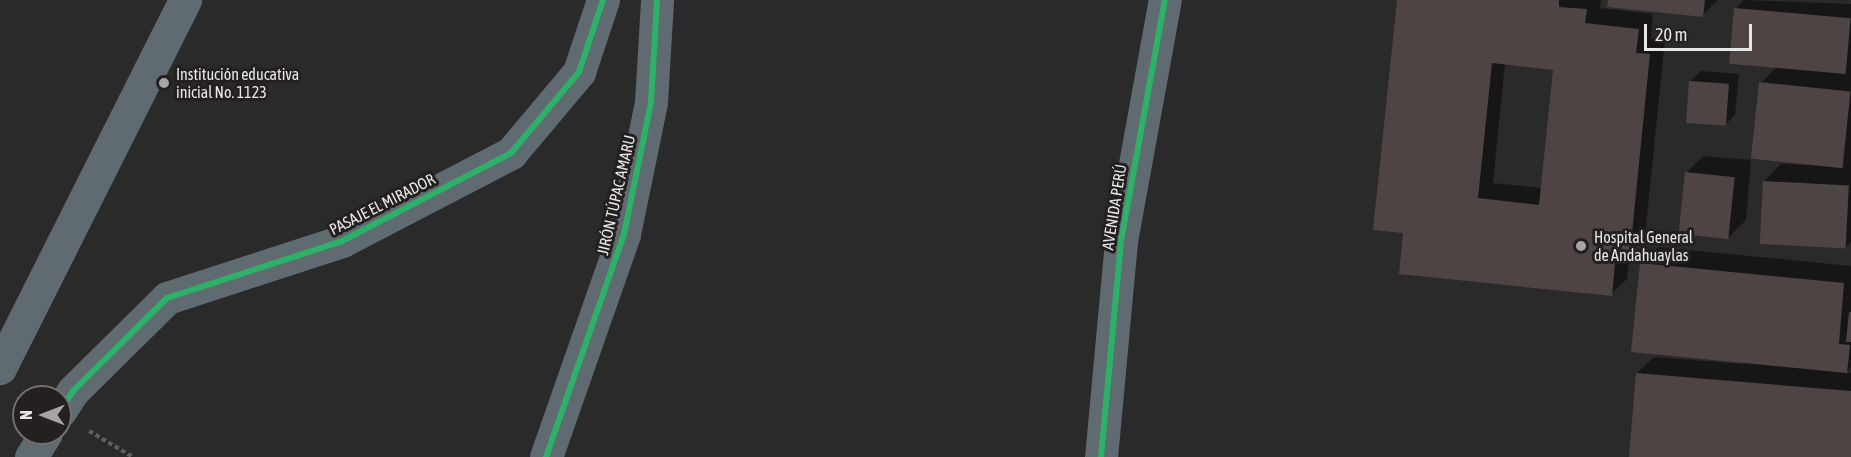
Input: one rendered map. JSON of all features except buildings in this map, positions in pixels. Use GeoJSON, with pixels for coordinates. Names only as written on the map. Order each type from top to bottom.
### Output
{"type":"FeatureCollection","features":[{"type":"Feature","properties":{"kind":"street"},"geometry":{"type":"LineString","coordinates":[[0,368],[185,0]]}},
{"type":"Feature","properties":{"kind":"street","name":"PASAJE EL MIRADOR"},"geometry":{"type":"LineString","coordinates":[[72,393],[167,298],[342,241],[511,153],[579,72],[603,0]]}},
{"type":"Feature","properties":{"kind":"street","name":"JIRÓN TÚPAC AMARU"},"geometry":{"type":"LineString","coordinates":[[546,457],[624,234],[651,102],[657,0]]}},
{"type":"Feature","properties":{"kind":"street","name":"AVENIDA PERÚ"},"geometry":{"type":"LineString","coordinates":[[1101,457],[1121,241],[1165,0]]}},
{"type":"Feature","properties":{"kind":"path"},"geometry":{"type":"LineString","coordinates":[[87,430],[133,457]]}},
{"type":"Feature","properties":{"kind":"cycle path"},"geometry":{"type":"LineString","coordinates":[[72,393],[167,298],[342,241],[511,153],[579,72],[603,0]]}},
{"type":"Feature","properties":{"kind":"cycle path"},"geometry":{"type":"LineString","coordinates":[[546,457],[624,234],[651,102],[657,0]]}},
{"type":"Feature","properties":{"kind":"cycle path"},"geometry":{"type":"LineString","coordinates":[[1101,457],[1121,241],[1165,0]]}},
{"type":"Feature","properties":{"kind":"place","name":"Institución educativa inicial No. 1123"},"geometry":{"type":"Point","coordinates":[164,83]}},
{"type":"Feature","properties":{"kind":"place","name":"Hospital General de Andahuaylas"},"geometry":{"type":"Point","coordinates":[1581,246]}}]}
